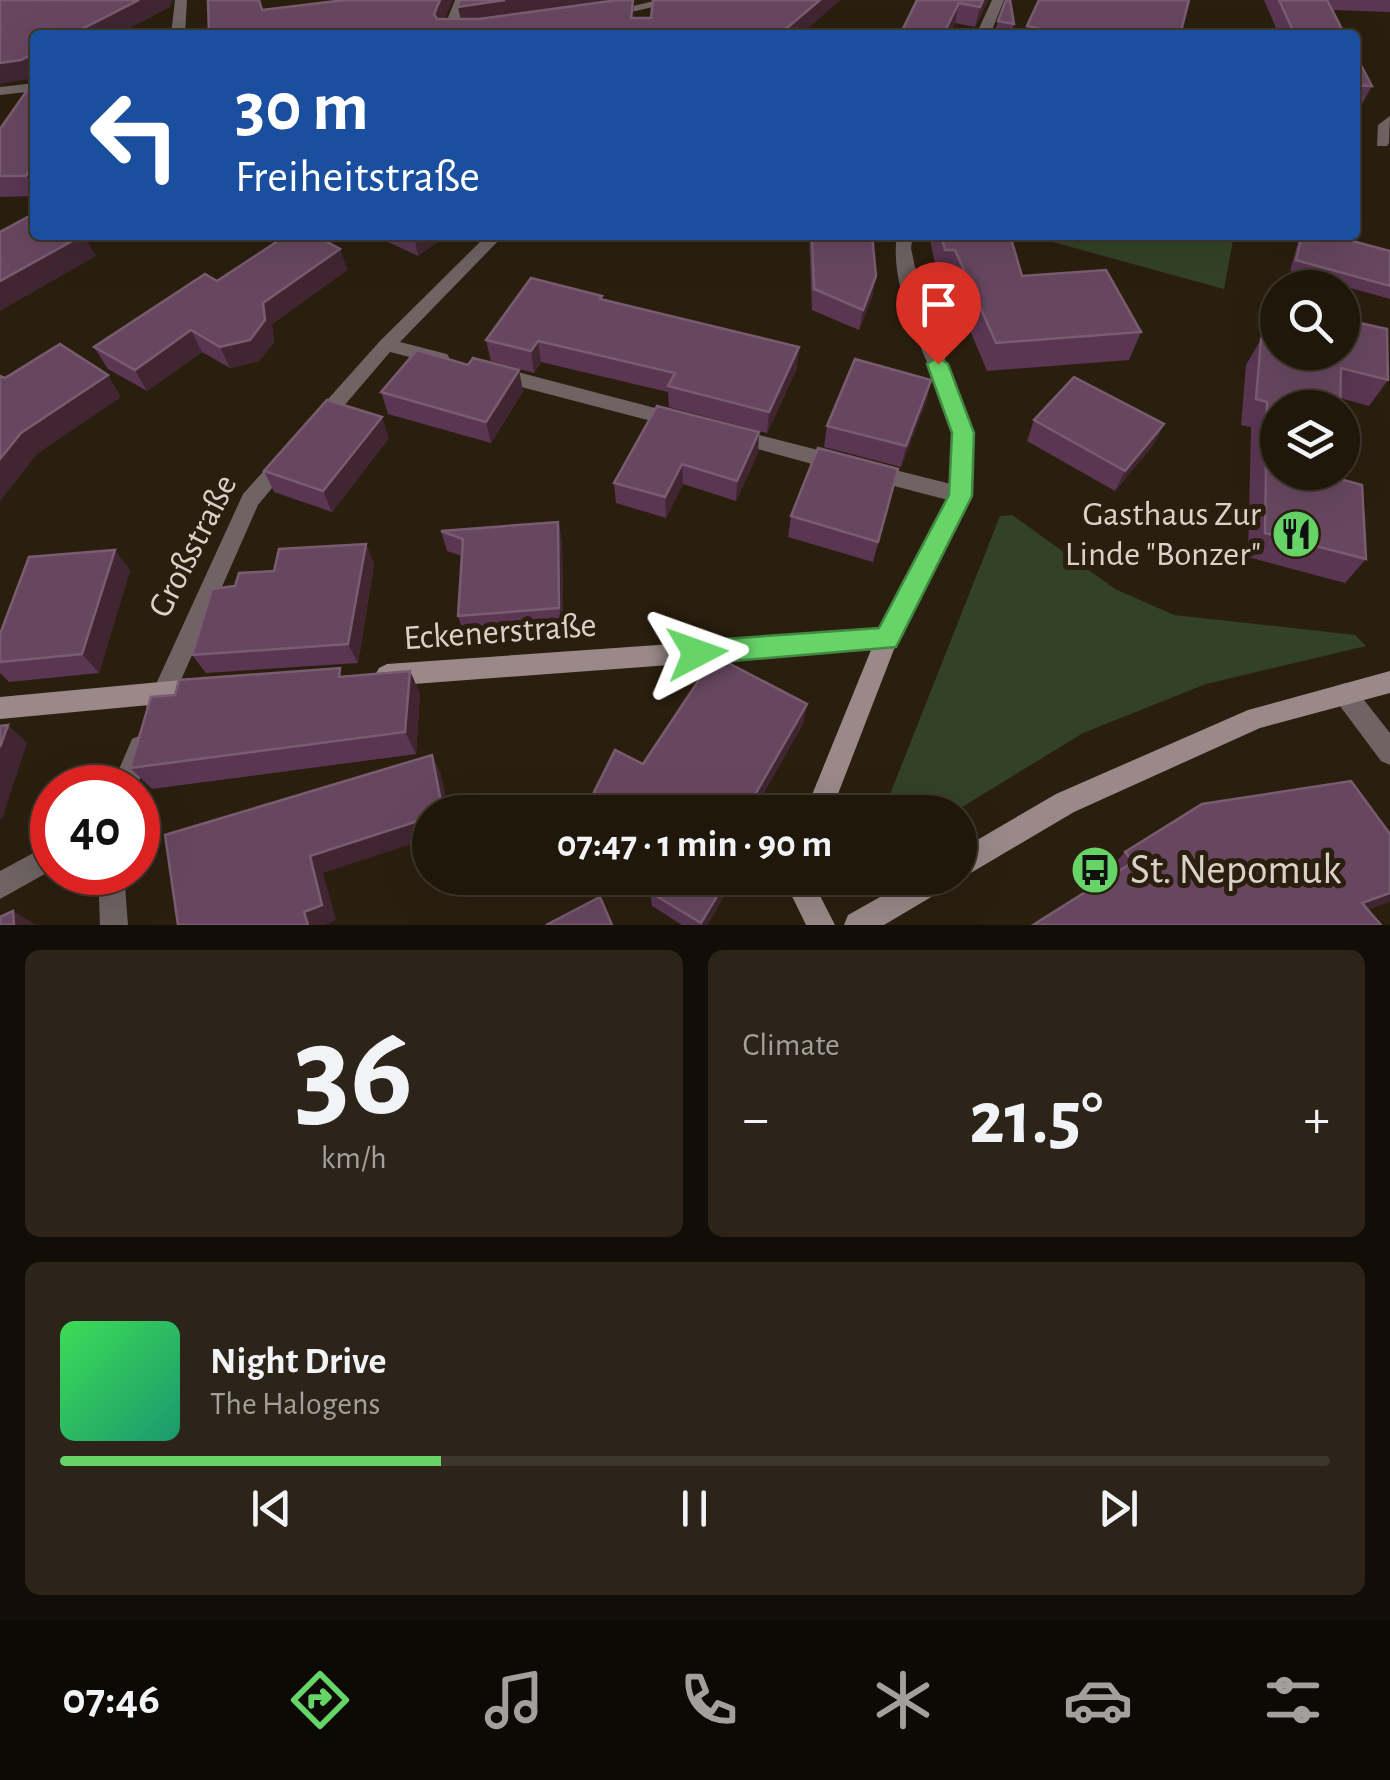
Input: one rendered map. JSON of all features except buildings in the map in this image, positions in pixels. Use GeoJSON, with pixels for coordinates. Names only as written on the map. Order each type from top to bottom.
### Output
{"type":"FeatureCollection","features":[{"type":"Feature","properties":{"kind":"street"},"geometry":{"type":"LineString","coordinates":[[178,30],[181,0]]}},
{"type":"Feature","properties":{"kind":"street"},"geometry":{"type":"LineString","coordinates":[[452,30],[461,0]]}},
{"type":"Feature","properties":{"kind":"street"},"geometry":{"type":"LineString","coordinates":[[588,16],[644,15],[677,0]]}},
{"type":"Feature","properties":{"kind":"street"},"geometry":{"type":"LineString","coordinates":[[985,30],[998,0]]}},
{"type":"Feature","properties":{"kind":"street"},"geometry":{"type":"LineString","coordinates":[[0,91],[30,88]]}},
{"type":"Feature","properties":{"kind":"street"},"geometry":{"type":"LineString","coordinates":[[1382,143],[1385,124],[1390,120]]}},
{"type":"Feature","properties":{"kind":"street","name":"Großstraße"},"geometry":{"type":"LineString","coordinates":[[133,765],[250,500],[386,345],[491,240]]}},
{"type":"Feature","properties":{"kind":"street"},"geometry":{"type":"LineString","coordinates":[[825,795],[887,639],[961,496],[963,433],[912,296],[904,240]]}},
{"type":"Feature","properties":{"kind":"street"},"geometry":{"type":"LineString","coordinates":[[386,345],[961,496]]}},
{"type":"Feature","properties":{"kind":"street","name":"Eckenerstraße"},"geometry":{"type":"LineString","coordinates":[[360,677],[887,639]]}},
{"type":"Feature","properties":{"kind":"street"},"geometry":{"type":"LineString","coordinates":[[977,855],[1065,803],[1257,718],[1390,682]]}},
{"type":"Feature","properties":{"kind":"street"},"geometry":{"type":"LineString","coordinates":[[0,708],[223,687]]}},
{"type":"Feature","properties":{"kind":"street"},"geometry":{"type":"LineString","coordinates":[[1344,694],[1390,753]]}},
{"type":"Feature","properties":{"kind":"street"},"geometry":{"type":"LineString","coordinates":[[0,886],[30,869]]}},
{"type":"Feature","properties":{"kind":"street"},"geometry":{"type":"LineString","coordinates":[[112,895],[114,925]]}},
{"type":"Feature","properties":{"kind":"street"},"geometry":{"type":"LineString","coordinates":[[806,895],[821,925]]}},
{"type":"Feature","properties":{"kind":"street"},"geometry":{"type":"LineString","coordinates":[[858,925],[910,895]]}},
{"type":"Feature","properties":{"kind":"green space"},"geometry":{"type":"Polygon","coordinates":[[[1045,240],[1233,240],[1224,289],[1045,240]]]}},
{"type":"Feature","properties":{"kind":"green space"},"geometry":{"type":"Polygon","coordinates":[[[1012,515],[1115,589],[1174,615],[1355,635],[1366,646],[1206,684],[1083,733],[977,798],[890,795],[1000,516],[1012,515]]]}},
{"type":"Feature","properties":{"kind":"place","name":"Gasthaus Zur Linde \"Bonzer\""},"geometry":{"type":"Point","coordinates":[1296,534]}},
{"type":"Feature","properties":{"kind":"place","name":"St. Nepomuk"},"geometry":{"type":"Point","coordinates":[1095,870]}},
{"type":"Feature","properties":{"kind":"route"},"geometry":{"type":"LineString","coordinates":[[697,653],[887,639],[961,496],[963,433],[938,364]]}}]}
